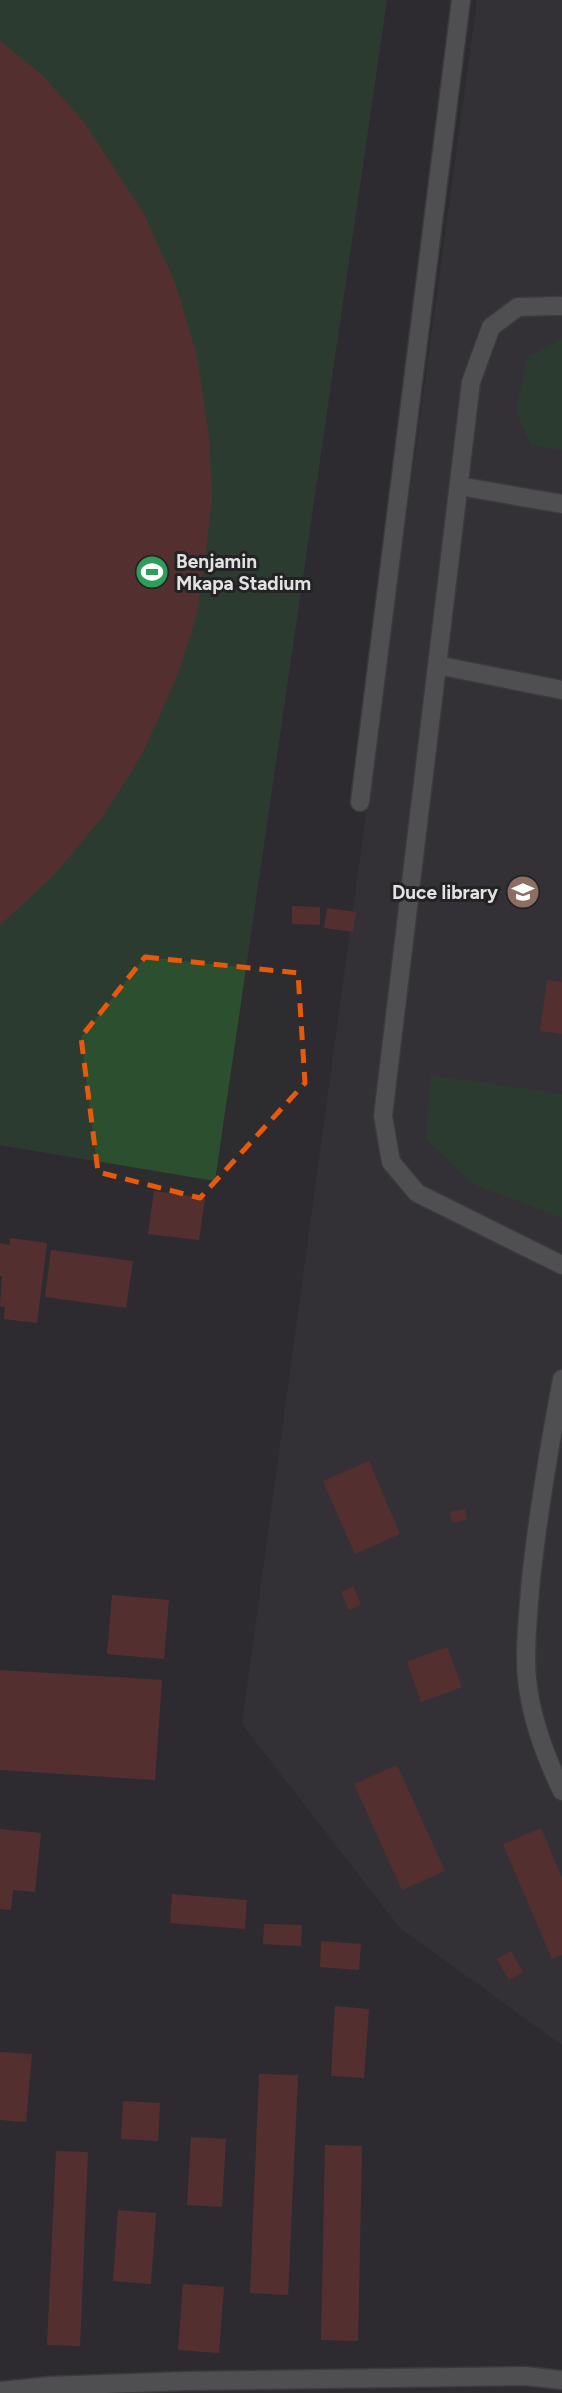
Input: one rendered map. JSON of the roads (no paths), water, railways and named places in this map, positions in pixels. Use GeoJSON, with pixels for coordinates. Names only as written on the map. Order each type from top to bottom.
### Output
{"type":"FeatureCollection","features":[{"type":"Feature","properties":{"kind":"street"},"geometry":{"type":"LineString","coordinates":[[360,802],[461,0]]}},
{"type":"Feature","properties":{"kind":"street"},"geometry":{"type":"LineString","coordinates":[[562,306],[518,307],[491,327],[471,382],[383,1116],[391,1161],[417,1192],[562,1265]]}},
{"type":"Feature","properties":{"kind":"street"},"geometry":{"type":"LineString","coordinates":[[459,486],[562,504]]}},
{"type":"Feature","properties":{"kind":"street"},"geometry":{"type":"LineString","coordinates":[[437,665],[562,690]]}},
{"type":"Feature","properties":{"kind":"street"},"geometry":{"type":"LineString","coordinates":[[562,1378],[542,1493],[527,1621],[527,1679],[536,1724],[549,1765],[562,1791]]}},
{"type":"Feature","properties":{"kind":"street"},"geometry":{"type":"LineString","coordinates":[[0,2391],[49,2386],[186,2381],[525,2376],[562,2379]]}},
{"type":"Feature","properties":{"kind":"place","name":"Benjamin Mkapa Stadium"},"geometry":{"type":"Point","coordinates":[152,572]}},
{"type":"Feature","properties":{"kind":"place","name":"Duce library"},"geometry":{"type":"Point","coordinates":[523,892]}}]}
